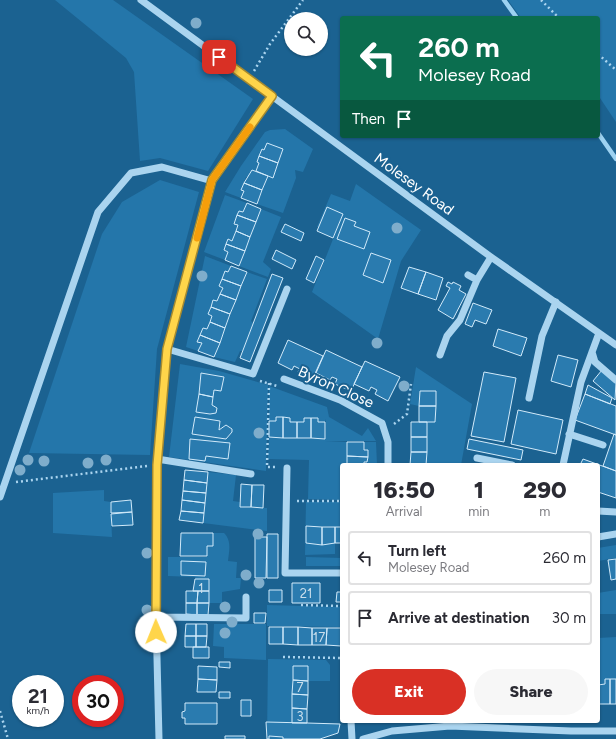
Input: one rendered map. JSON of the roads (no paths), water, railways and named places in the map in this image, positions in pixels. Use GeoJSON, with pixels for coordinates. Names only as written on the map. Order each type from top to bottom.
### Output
{"type":"FeatureCollection","features":[{"type":"Feature","properties":{"kind":"street","name":"Molesey Road"},"geometry":{"type":"LineString","coordinates":[[141,0],[250,78],[272,96],[491,257],[616,345]]}},
{"type":"Feature","properties":{"kind":"street"},"geometry":{"type":"LineString","coordinates":[[159,739],[156,617],[157,462],[167,349],[212,180],[272,96]]}},
{"type":"Feature","properties":{"kind":"street"},"geometry":{"type":"LineString","coordinates":[[0,497],[98,212],[131,173],[162,167],[212,180]]}},
{"type":"Feature","properties":{"kind":"street"},"geometry":{"type":"LineString","coordinates":[[440,355],[450,330],[460,320],[477,280],[491,257]]}},
{"type":"Feature","properties":{"kind":"street"},"geometry":{"type":"LineString","coordinates":[[468,275],[477,280]]}},
{"type":"Feature","properties":{"kind":"street"},"geometry":{"type":"LineString","coordinates":[[167,349],[253,374],[287,289]]}},
{"type":"Feature","properties":{"kind":"street"},"geometry":{"type":"LineString","coordinates":[[529,398],[542,336],[556,302]]}},
{"type":"Feature","properties":{"kind":"street"},"geometry":{"type":"LineString","coordinates":[[563,463],[581,382],[599,333]]}},
{"type":"Feature","properties":{"kind":"street"},"geometry":{"type":"LineString","coordinates":[[592,351],[595,362],[616,380]]}},
{"type":"Feature","properties":{"kind":"street","name":"Byron Close"},"geometry":{"type":"LineString","coordinates":[[284,379],[340,400],[382,423],[388,442],[388,463]]}},
{"type":"Feature","properties":{"kind":"street"},"geometry":{"type":"LineString","coordinates":[[569,434],[603,445]]}},
{"type":"Feature","properties":{"kind":"street"},"geometry":{"type":"LineString","coordinates":[[477,458],[502,463]]}},
{"type":"Feature","properties":{"kind":"street"},"geometry":{"type":"LineString","coordinates":[[157,462],[251,474]]}},
{"type":"Feature","properties":{"kind":"street"},"geometry":{"type":"LineString","coordinates":[[287,468],[285,573],[340,572]]}},
{"type":"Feature","properties":{"kind":"street"},"geometry":{"type":"LineString","coordinates":[[600,511],[616,512]]}},
{"type":"Feature","properties":{"kind":"street"},"geometry":{"type":"LineString","coordinates":[[600,537],[616,534]]}},
{"type":"Feature","properties":{"kind":"street"},"geometry":{"type":"LineString","coordinates":[[156,617],[246,618],[246,598]]}},
{"type":"Feature","properties":{"kind":"street"},"geometry":{"type":"LineString","coordinates":[[351,723],[352,739]]}},
{"type":"Feature","properties":{"kind":"street"},"geometry":{"type":"LineString","coordinates":[[363,739],[392,732],[450,726],[571,731],[616,731]]}},
{"type":"Feature","properties":{"kind":"waterway"},"geometry":{"type":"LineString","coordinates":[[504,0],[516,16]]}},
{"type":"Feature","properties":{"kind":"waterway"},"geometry":{"type":"LineString","coordinates":[[600,136],[616,159]]}}]}
